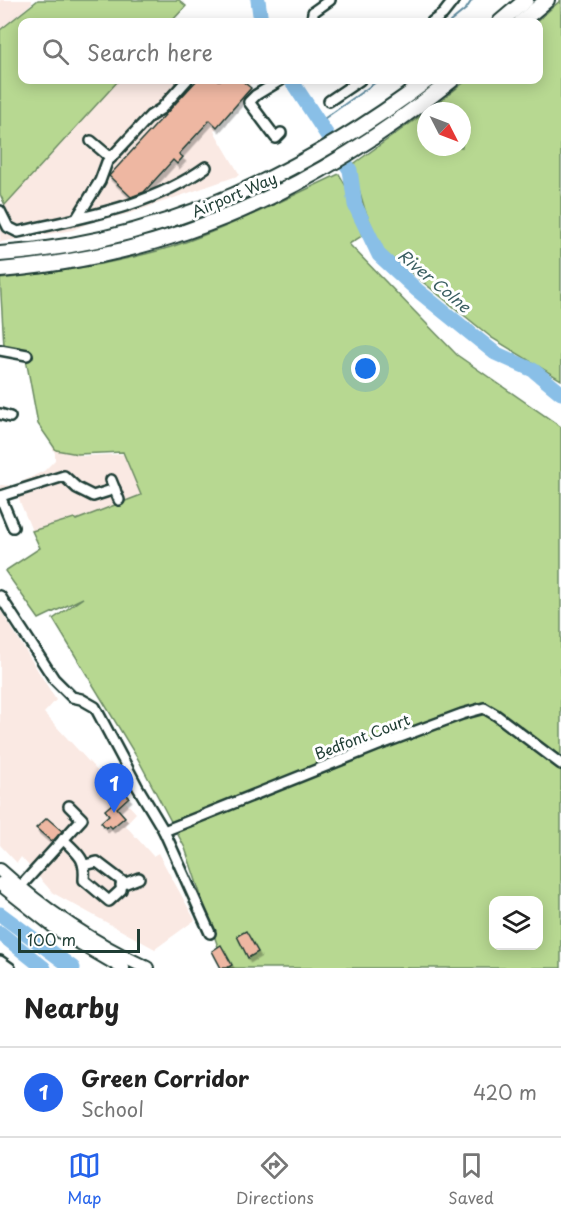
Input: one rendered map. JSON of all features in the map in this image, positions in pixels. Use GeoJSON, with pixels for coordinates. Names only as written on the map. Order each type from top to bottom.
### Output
{"type":"FeatureCollection","features":[{"type":"Feature","properties":{"kind":"highway"},"geometry":{"type":"LineString","coordinates":[[505,18],[526,0]]}},
{"type":"Feature","properties":{"kind":"highway"},"geometry":{"type":"LineString","coordinates":[[526,18],[547,0]]}},
{"type":"Feature","properties":{"kind":"highway","name":"Airport Way"},"geometry":{"type":"LineString","coordinates":[[0,254],[98,239],[177,217],[276,177],[342,140],[423,84]]}},
{"type":"Feature","properties":{"kind":"highway","name":"Airport Way"},"geometry":{"type":"LineString","coordinates":[[0,270],[85,259],[175,236],[264,201],[351,153],[446,84]]}},
{"type":"Feature","properties":{"kind":"main road"},"geometry":{"type":"LineString","coordinates":[[0,870],[45,908],[82,933],[147,968]]}},
{"type":"Feature","properties":{"kind":"main road"},"geometry":{"type":"LineString","coordinates":[[0,884],[58,930],[123,968]]}},
{"type":"Feature","properties":{"kind":"street"},"geometry":{"type":"LineString","coordinates":[[312,18],[313,12],[330,0]]}},
{"type":"Feature","properties":{"kind":"street"},"geometry":{"type":"LineString","coordinates":[[438,18],[454,0]]}},
{"type":"Feature","properties":{"kind":"street"},"geometry":{"type":"LineString","coordinates":[[77,218],[100,181],[107,162],[183,84]]}},
{"type":"Feature","properties":{"kind":"street"},"geometry":{"type":"LineString","coordinates":[[274,84],[249,102],[276,138],[281,133]]}},
{"type":"Feature","properties":{"kind":"street"},"geometry":{"type":"LineString","coordinates":[[329,100],[354,84]]}},
{"type":"Feature","properties":{"kind":"street"},"geometry":{"type":"LineString","coordinates":[[91,141],[111,158]]}},
{"type":"Feature","properties":{"kind":"street"},"geometry":{"type":"LineString","coordinates":[[0,211],[8,227],[18,232],[133,205],[180,184],[206,167]]}},
{"type":"Feature","properties":{"kind":"street"},"geometry":{"type":"LineString","coordinates":[[0,350],[27,354]]}},
{"type":"Feature","properties":{"kind":"street"},"geometry":{"type":"LineString","coordinates":[[0,414],[10,417]]}},
{"type":"Feature","properties":{"kind":"street"},"geometry":{"type":"LineString","coordinates":[[13,527],[1,496],[64,476],[77,488],[93,496],[113,485],[119,500]]}},
{"type":"Feature","properties":{"kind":"street"},"geometry":{"type":"LineString","coordinates":[[0,596],[54,679],[72,697],[95,707],[164,831],[210,933]]}},
{"type":"Feature","properties":{"kind":"street","name":"Bedfont Court"},"geometry":{"type":"LineString","coordinates":[[164,831],[376,746],[484,708],[561,764]]}},
{"type":"Feature","properties":{"kind":"street"},"geometry":{"type":"LineString","coordinates":[[20,887],[82,819],[69,806]]}},
{"type":"Feature","properties":{"kind":"street"},"geometry":{"type":"LineString","coordinates":[[63,839],[86,865],[84,880],[109,901],[121,890],[122,881],[97,862],[86,865]]}},
{"type":"Feature","properties":{"kind":"street"},"geometry":{"type":"LineString","coordinates":[[121,885],[139,878]]}},
{"type":"Feature","properties":{"kind":"street"},"geometry":{"type":"LineString","coordinates":[[0,961],[10,968]]}},
{"type":"Feature","properties":{"kind":"shaded area"},"geometry":{"type":"Polygon","coordinates":[[[0,0],[32,0],[32,3],[0,30],[0,0]]]}},
{"type":"Feature","properties":{"kind":"shaded area"},"geometry":{"type":"Polygon","coordinates":[[[115,84],[250,84],[252,90],[214,131],[240,175],[131,213],[89,223],[73,230],[0,242],[0,209],[115,84]]]}},
{"type":"Feature","properties":{"kind":"shaded area"},"geometry":{"type":"Polygon","coordinates":[[[52,447],[82,456],[125,454],[143,494],[75,521],[73,518],[32,531],[18,497],[0,502],[0,485],[13,486],[44,471],[55,460],[52,447]]]}},
{"type":"Feature","properties":{"kind":"shaded area"},"geometry":{"type":"Polygon","coordinates":[[[0,609],[56,700],[44,713],[136,813],[125,825],[153,856],[158,853],[195,920],[155,949],[53,893],[21,857],[17,863],[0,845],[0,609]]]}},
{"type":"Feature","properties":{"kind":"green space"},"geometry":{"type":"Polygon","coordinates":[[[38,0],[179,0],[186,6],[175,18],[18,18],[18,84],[115,84],[5,205],[0,194],[0,30],[38,0]]]}},
{"type":"Feature","properties":{"kind":"green space"},"geometry":{"type":"Polygon","coordinates":[[[561,0],[561,380],[492,338],[408,270],[401,257],[399,263],[384,254],[365,210],[352,165],[417,118],[417,156],[471,156],[471,102],[439,102],[462,84],[543,84],[543,18],[541,18],[561,0]]]}},
{"type":"Feature","properties":{"kind":"green space"},"geometry":{"type":"Polygon","coordinates":[[[339,174],[350,193],[362,236],[349,244],[457,355],[561,427],[561,968],[225,968],[185,848],[138,759],[53,619],[83,598],[39,619],[5,571],[40,548],[32,531],[74,518],[76,520],[141,495],[123,452],[78,454],[56,450],[38,424],[26,359],[28,350],[4,346],[0,279],[107,263],[150,253],[235,222],[339,174]]]}},
{"type":"Feature","properties":{"kind":"building"},"geometry":{"type":"Polygon","coordinates":[[[193,84],[246,84],[251,88],[217,127],[210,120],[179,154],[183,157],[177,164],[173,160],[144,192],[131,197],[109,176],[193,84]]]}},
{"type":"Feature","properties":{"kind":"building"},"geometry":{"type":"Polygon","coordinates":[[[125,793],[129,797],[117,808],[125,817],[112,828],[109,825],[106,828],[101,822],[109,815],[105,810],[125,793]]]}},
{"type":"Feature","properties":{"kind":"building"},"geometry":{"type":"Polygon","coordinates":[[[47,818],[62,831],[52,842],[36,828],[47,818]]]}},
{"type":"Feature","properties":{"kind":"building"},"geometry":{"type":"Polygon","coordinates":[[[246,931],[258,952],[248,958],[237,936],[246,931]]]}},
{"type":"Feature","properties":{"kind":"building"},"geometry":{"type":"Polygon","coordinates":[[[221,945],[232,965],[227,968],[221,968],[212,951],[221,945]]]}},
{"type":"Feature","properties":{"kind":"waterway","name":"River Colne"},"geometry":{"type":"LineString","coordinates":[[258,0],[260,18]]}},
{"type":"Feature","properties":{"kind":"waterway","name":"River Colne"},"geometry":{"type":"LineString","coordinates":[[455,18],[466,9],[472,0]]}},
{"type":"Feature","properties":{"kind":"waterway","name":"River Colne"},"geometry":{"type":"LineString","coordinates":[[294,84],[350,170],[355,205],[379,255],[417,290],[495,353],[533,370],[561,393]]}},
{"type":"Feature","properties":{"kind":"waterway","name":"River Colne"},"geometry":{"type":"LineString","coordinates":[[318,123],[373,84]]}},
{"type":"Feature","properties":{"kind":"waterway"},"geometry":{"type":"LineString","coordinates":[[0,914],[73,968]]}},
{"type":"Feature","properties":{"kind":"waterway"},"geometry":{"type":"LineString","coordinates":[[0,933],[44,968]]}},
{"type":"Feature","properties":{"kind":"place","name":"Green Corridor"},"geometry":{"type":"Point","coordinates":[114,813]}}]}
